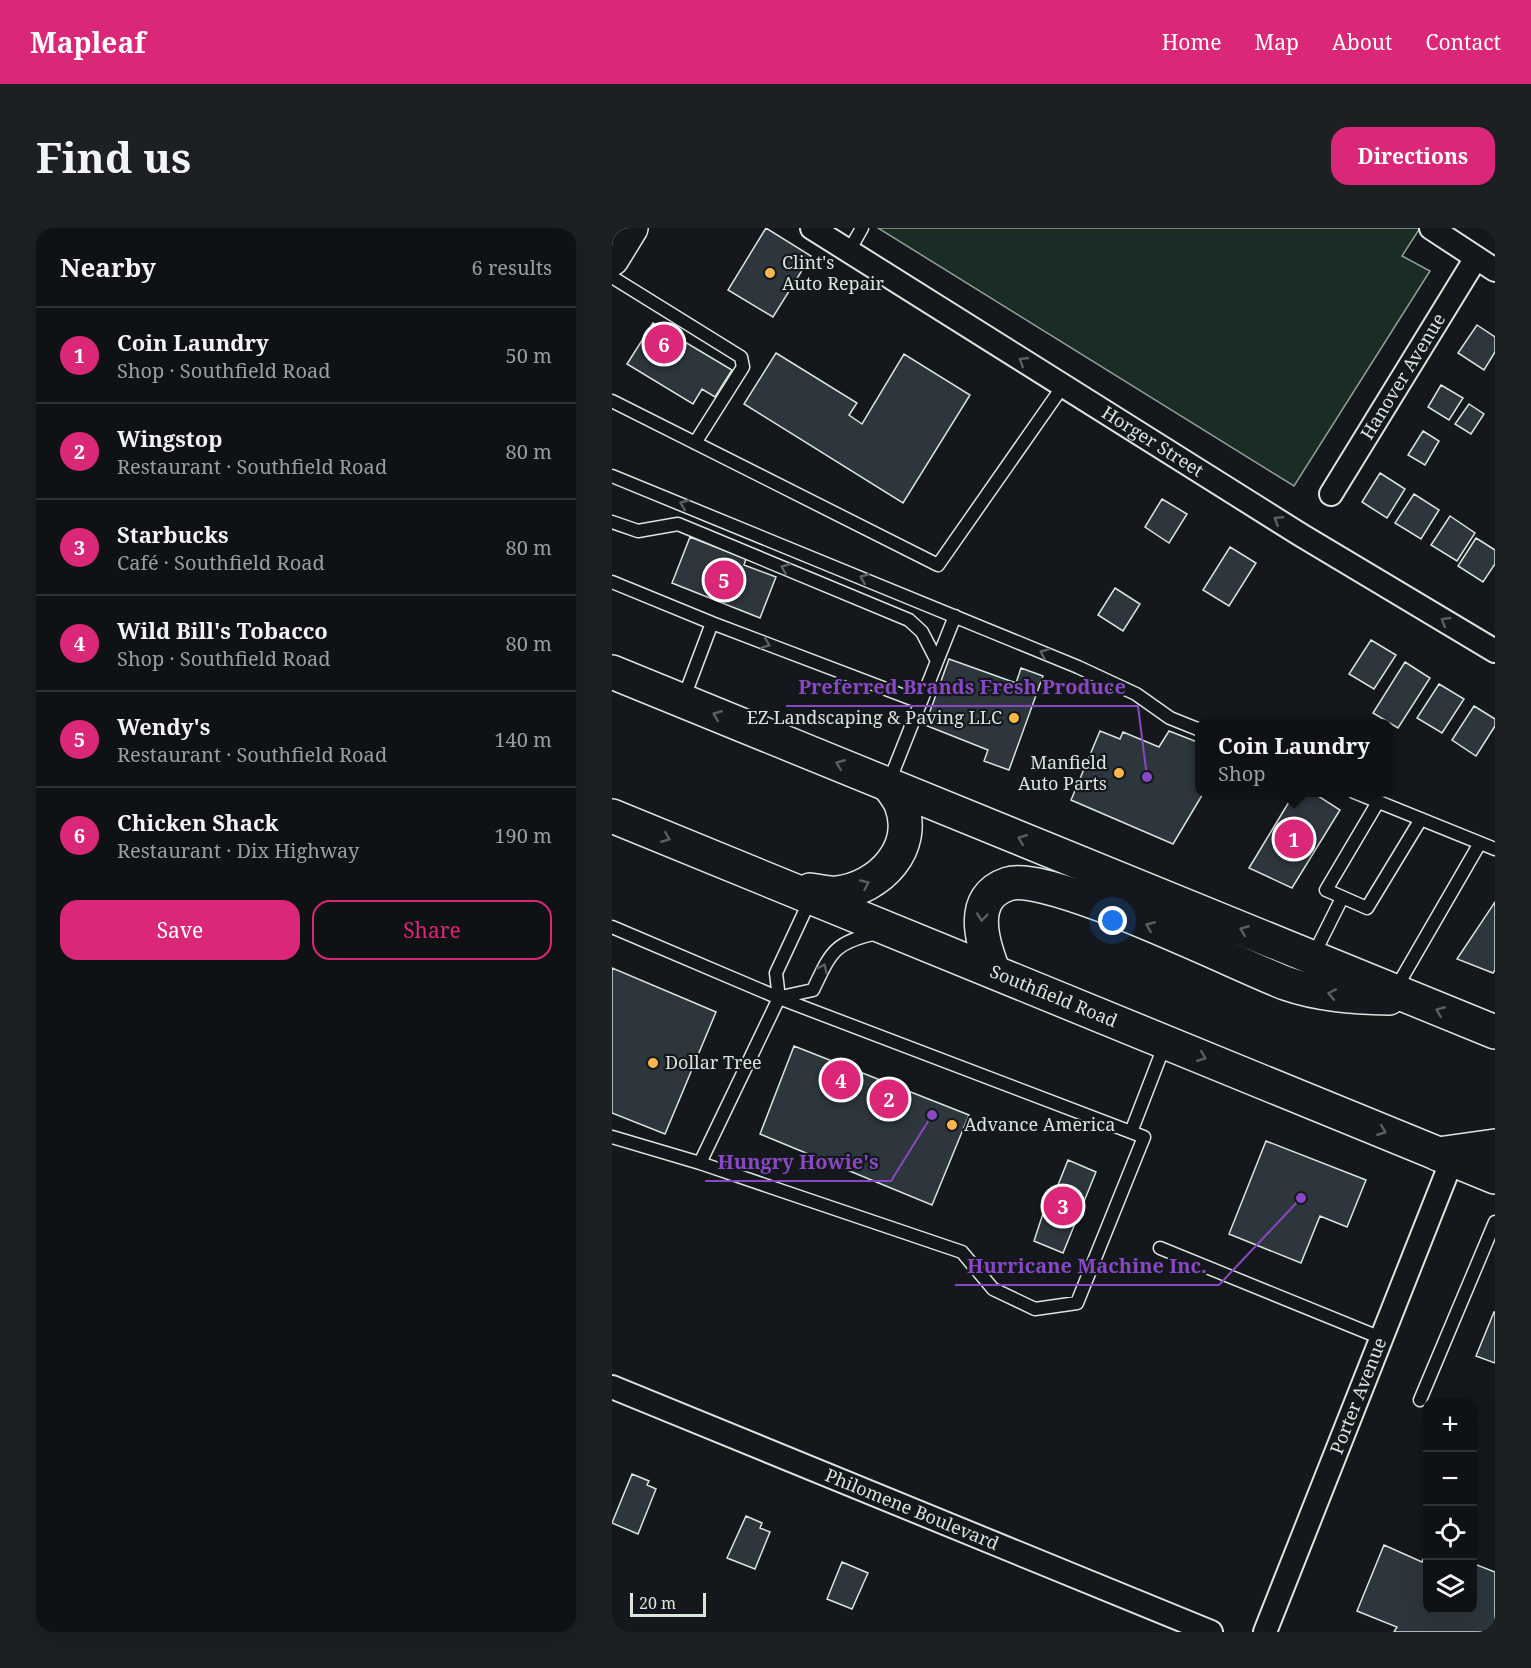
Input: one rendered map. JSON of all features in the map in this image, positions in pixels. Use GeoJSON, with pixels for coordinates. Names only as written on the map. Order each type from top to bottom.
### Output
{"type":"FeatureCollection","features":[{"type":"Feature","properties":{"kind":"main road"},"geometry":{"type":"LineString","coordinates":[[612,259],[631,228]]}},
{"type":"Feature","properties":{"kind":"main road"},"geometry":{"type":"LineString","coordinates":[[612,672],[1495,1032]]}},
{"type":"Feature","properties":{"kind":"main road"},"geometry":{"type":"LineString","coordinates":[[799,892],[835,893],[851,890],[878,878],[895,860],[904,838],[900,803],[888,784]]}},
{"type":"Feature","properties":{"kind":"main road","name":"Southfield Road"},"geometry":{"type":"LineString","coordinates":[[612,816],[1495,1177]]}},
{"type":"Feature","properties":{"kind":"main road"},"geometry":{"type":"LineString","coordinates":[[993,970],[982,944],[980,921],[984,905],[995,891],[1009,884],[1027,882],[1110,909],[1287,984],[1336,996],[1402,995]]}},
{"type":"Feature","properties":{"kind":"main road"},"geometry":{"type":"LineString","coordinates":[[1444,1157],[1495,1146]]}},
{"type":"Feature","properties":{"kind":"street","name":"Horger Street"},"geometry":{"type":"LineString","coordinates":[[812,228],[843,241],[1063,386],[1301,535],[1495,651]]}},
{"type":"Feature","properties":{"kind":"street"},"geometry":{"type":"LineString","coordinates":[[1431,228],[1495,270]]}},
{"type":"Feature","properties":{"kind":"street","name":"Hanover Avenue"},"geometry":{"type":"LineString","coordinates":[[1331,494],[1476,258]]}},
{"type":"Feature","properties":{"kind":"street","name":"Porter Avenue"},"geometry":{"type":"LineString","coordinates":[[1265,1632],[1382,1338],[1444,1157]]}},
{"type":"Feature","properties":{"kind":"street","name":"Philomene Boulevard"},"geometry":{"type":"LineString","coordinates":[[612,1387],[1211,1632]]}},
{"type":"Feature","properties":{"kind":"lane"},"geometry":{"type":"LineString","coordinates":[[843,241],[862,228]]}},
{"type":"Feature","properties":{"kind":"lane"},"geometry":{"type":"LineString","coordinates":[[612,277],[741,357],[743,367],[695,443]]}},
{"type":"Feature","properties":{"kind":"lane"},"geometry":{"type":"LineString","coordinates":[[612,401],[938,565],[1063,386]]}},
{"type":"Feature","properties":{"kind":"lane"},"geometry":{"type":"LineString","coordinates":[[612,476],[955,616],[1136,694],[1170,718],[1195,728]]}},
{"type":"Feature","properties":{"kind":"lane"},"geometry":{"type":"LineString","coordinates":[[612,522],[638,531],[678,524],[909,621],[922,632],[937,661]]}},
{"type":"Feature","properties":{"kind":"lane"},"geometry":{"type":"LineString","coordinates":[[612,582],[712,623],[920,702]]}},
{"type":"Feature","properties":{"kind":"lane"},"geometry":{"type":"LineString","coordinates":[[888,784],[955,616]]}},
{"type":"Feature","properties":{"kind":"lane"},"geometry":{"type":"LineString","coordinates":[[683,700],[712,623]]}},
{"type":"Feature","properties":{"kind":"lane"},"geometry":{"type":"LineString","coordinates":[[1366,797],[1495,849]]}},
{"type":"Feature","properties":{"kind":"lane"},"geometry":{"type":"LineString","coordinates":[[1378,802],[1326,890],[1367,908],[1421,819]]}},
{"type":"Feature","properties":{"kind":"lane"},"geometry":{"type":"LineString","coordinates":[[1402,995],[1480,843]]}},
{"type":"Feature","properties":{"kind":"lane"},"geometry":{"type":"LineString","coordinates":[[700,1164],[779,998],[776,973],[799,892]]}},
{"type":"Feature","properties":{"kind":"lane"},"geometry":{"type":"LineString","coordinates":[[1312,958],[1342,898]]}},
{"type":"Feature","properties":{"kind":"lane"},"geometry":{"type":"LineString","coordinates":[[612,927],[779,998],[1144,1137],[1077,1303],[1035,1309],[993,1289],[962,1251],[612,1137]]}},
{"type":"Feature","properties":{"kind":"lane"},"geometry":{"type":"LineString","coordinates":[[779,998],[813,990],[831,952],[857,937],[892,930]]}},
{"type":"Feature","properties":{"kind":"lane"},"geometry":{"type":"LineString","coordinates":[[1131,1132],[1166,1042]]}},
{"type":"Feature","properties":{"kind":"lane"},"geometry":{"type":"LineString","coordinates":[[1420,1400],[1495,1222]]}},
{"type":"Feature","properties":{"kind":"lane"},"geometry":{"type":"LineString","coordinates":[[1160,1248],[1382,1338]]}},
{"type":"Feature","properties":{"kind":"green space"},"geometry":{"type":"Polygon","coordinates":[[[878,228],[1420,228],[1402,256],[1430,271],[1294,486],[878,228]]]}},
{"type":"Feature","properties":{"kind":"building","name":"Clint's Auto Repair"},"geometry":{"type":"Polygon","coordinates":[[[766,228],[811,256],[773,317],[728,290],[766,228]]]}},
{"type":"Feature","properties":{"kind":"building"},"geometry":{"type":"Polygon","coordinates":[[[653,323],[732,370],[715,397],[702,389],[693,404],[627,364],[653,323]]]}},
{"type":"Feature","properties":{"kind":"building"},"geometry":{"type":"Polygon","coordinates":[[[1477,325],[1495,337],[1495,352],[1484,370],[1458,353],[1477,325]]]}},
{"type":"Feature","properties":{"kind":"building"},"geometry":{"type":"Polygon","coordinates":[[[776,353],[857,403],[849,415],[862,424],[904,354],[970,395],[903,503],[744,404],[776,353]]]}},
{"type":"Feature","properties":{"kind":"building"},"geometry":{"type":"Polygon","coordinates":[[[1441,385],[1463,398],[1449,420],[1428,407],[1441,385]]]}},
{"type":"Feature","properties":{"kind":"building"},"geometry":{"type":"Polygon","coordinates":[[[1469,404],[1484,414],[1471,434],[1455,424],[1469,404]]]}},
{"type":"Feature","properties":{"kind":"building"},"geometry":{"type":"Polygon","coordinates":[[[1423,431],[1439,441],[1425,465],[1408,455],[1423,431]]]}},
{"type":"Feature","properties":{"kind":"building"},"geometry":{"type":"Polygon","coordinates":[[[1380,473],[1405,489],[1387,518],[1362,502],[1380,473]]]}},
{"type":"Feature","properties":{"kind":"building"},"geometry":{"type":"Polygon","coordinates":[[[1414,494],[1439,510],[1421,539],[1395,523],[1414,494]]]}},
{"type":"Feature","properties":{"kind":"building"},"geometry":{"type":"Polygon","coordinates":[[[1162,499],[1187,514],[1169,543],[1145,527],[1162,499]]]}},
{"type":"Feature","properties":{"kind":"building"},"geometry":{"type":"Polygon","coordinates":[[[1450,516],[1475,533],[1457,561],[1431,545],[1450,516]]]}},
{"type":"Feature","properties":{"kind":"building"},"geometry":{"type":"Polygon","coordinates":[[[690,537],[746,559],[744,565],[776,577],[760,618],[672,583],[690,537]]]}},
{"type":"Feature","properties":{"kind":"building"},"geometry":{"type":"Polygon","coordinates":[[[1476,538],[1495,550],[1495,564],[1483,582],[1458,566],[1476,538]]]}},
{"type":"Feature","properties":{"kind":"building"},"geometry":{"type":"Polygon","coordinates":[[[1230,547],[1256,563],[1229,606],[1203,590],[1230,547]]]}},
{"type":"Feature","properties":{"kind":"building"},"geometry":{"type":"Polygon","coordinates":[[[1115,588],[1140,604],[1123,631],[1098,615],[1115,588]]]}},
{"type":"Feature","properties":{"kind":"building"},"geometry":{"type":"Polygon","coordinates":[[[1371,640],[1396,655],[1374,689],[1349,674],[1371,640]]]}},
{"type":"Feature","properties":{"kind":"building"},"geometry":{"type":"Polygon","coordinates":[[[949,659],[1016,683],[1021,668],[1043,676],[1009,770],[984,761],[988,750],[925,725],[949,659]]]}},
{"type":"Feature","properties":{"kind":"building"},"geometry":{"type":"Polygon","coordinates":[[[1405,662],[1430,678],[1398,728],[1393,725],[1393,719],[1383,719],[1373,713],[1405,662]]]}},
{"type":"Feature","properties":{"kind":"building"},"geometry":{"type":"Polygon","coordinates":[[[1439,684],[1464,699],[1442,733],[1417,718],[1439,684]]]}},
{"type":"Feature","properties":{"kind":"building"},"geometry":{"type":"Polygon","coordinates":[[[1474,706],[1495,719],[1495,726],[1476,756],[1452,740],[1474,706]]]}},
{"type":"Feature","properties":{"kind":"building"},"geometry":{"type":"Polygon","coordinates":[[[1100,731],[1120,739],[1123,732],[1159,747],[1169,731],[1195,741],[1195,797],[1201,797],[1173,844],[1071,800],[1100,731]]]}},
{"type":"Feature","properties":{"kind":"building"},"geometry":{"type":"Polygon","coordinates":[[[1292,797],[1320,797],[1340,810],[1292,888],[1249,868],[1292,797]]]}},
{"type":"Feature","properties":{"kind":"building"},"geometry":{"type":"Polygon","coordinates":[[[1495,902],[1495,970],[1493,973],[1457,959],[1495,902]]]}},
{"type":"Feature","properties":{"kind":"building","name":"Dollar Tree"},"geometry":{"type":"Polygon","coordinates":[[[612,968],[716,1012],[665,1134],[612,1113],[612,968]]]}},
{"type":"Feature","properties":{"kind":"building"},"geometry":{"type":"Polygon","coordinates":[[[794,1046],[969,1115],[932,1205],[760,1134],[794,1046]]]}},
{"type":"Feature","properties":{"kind":"building"},"geometry":{"type":"Polygon","coordinates":[[[1266,1141],[1366,1180],[1347,1227],[1320,1216],[1301,1263],[1229,1234],[1266,1141]]]}},
{"type":"Feature","properties":{"kind":"building"},"geometry":{"type":"Polygon","coordinates":[[[1068,1160],[1096,1172],[1063,1253],[1034,1241],[1050,1192],[1054,1195],[1068,1160]]]}},
{"type":"Feature","properties":{"kind":"building"},"geometry":{"type":"Polygon","coordinates":[[[1495,1312],[1495,1363],[1476,1356],[1495,1312]]]}},
{"type":"Feature","properties":{"kind":"building"},"geometry":{"type":"Polygon","coordinates":[[[632,1474],[649,1481],[647,1485],[656,1489],[638,1534],[612,1523],[632,1474]]]}},
{"type":"Feature","properties":{"kind":"building"},"geometry":{"type":"Polygon","coordinates":[[[746,1516],[762,1523],[760,1528],[770,1532],[755,1569],[727,1558],[746,1516]]]}},
{"type":"Feature","properties":{"kind":"building"},"geometry":{"type":"Polygon","coordinates":[[[1384,1545],[1422,1562],[1423,1560],[1423,1614],[1477,1614],[1477,1565],[1495,1572],[1495,1632],[1394,1632],[1397,1627],[1357,1611],[1384,1545]]]}},
{"type":"Feature","properties":{"kind":"building"},"geometry":{"type":"Polygon","coordinates":[[[842,1562],[868,1573],[852,1609],[827,1599],[842,1562]]]}},
{"type":"Feature","properties":{"kind":"place","name":"Clint's Auto Repair"},"geometry":{"type":"Point","coordinates":[770,273]}},
{"type":"Feature","properties":{"kind":"place","name":"Chicken Shack"},"geometry":{"type":"Point","coordinates":[664,344]}},
{"type":"Feature","properties":{"kind":"place","name":"Wendy's"},"geometry":{"type":"Point","coordinates":[724,580]}},
{"type":"Feature","properties":{"kind":"place","name":"EZ Landscaping & Paving LLC"},"geometry":{"type":"Point","coordinates":[1014,718]}},
{"type":"Feature","properties":{"kind":"place","name":"Manfield Auto Parts"},"geometry":{"type":"Point","coordinates":[1119,773]}},
{"type":"Feature","properties":{"kind":"place","name":"Preferred Brands Fresh Produce"},"geometry":{"type":"Point","coordinates":[1147,777]}},
{"type":"Feature","properties":{"kind":"place","name":"Coin Laundry"},"geometry":{"type":"Point","coordinates":[1294,839]}},
{"type":"Feature","properties":{"kind":"place","name":"Dollar Tree"},"geometry":{"type":"Point","coordinates":[653,1063]}},
{"type":"Feature","properties":{"kind":"place","name":"Wild Bill's Tobacco"},"geometry":{"type":"Point","coordinates":[841,1080]}},
{"type":"Feature","properties":{"kind":"place","name":"Wingstop"},"geometry":{"type":"Point","coordinates":[889,1099]}},
{"type":"Feature","properties":{"kind":"place","name":"Hungry Howie's"},"geometry":{"type":"Point","coordinates":[932,1115]}},
{"type":"Feature","properties":{"kind":"place","name":"Advance America"},"geometry":{"type":"Point","coordinates":[952,1125]}},
{"type":"Feature","properties":{"kind":"place","name":"Hurricane Machine Inc."},"geometry":{"type":"Point","coordinates":[1301,1198]}},
{"type":"Feature","properties":{"kind":"place","name":"Starbucks"},"geometry":{"type":"Point","coordinates":[1063,1206]}}]}
